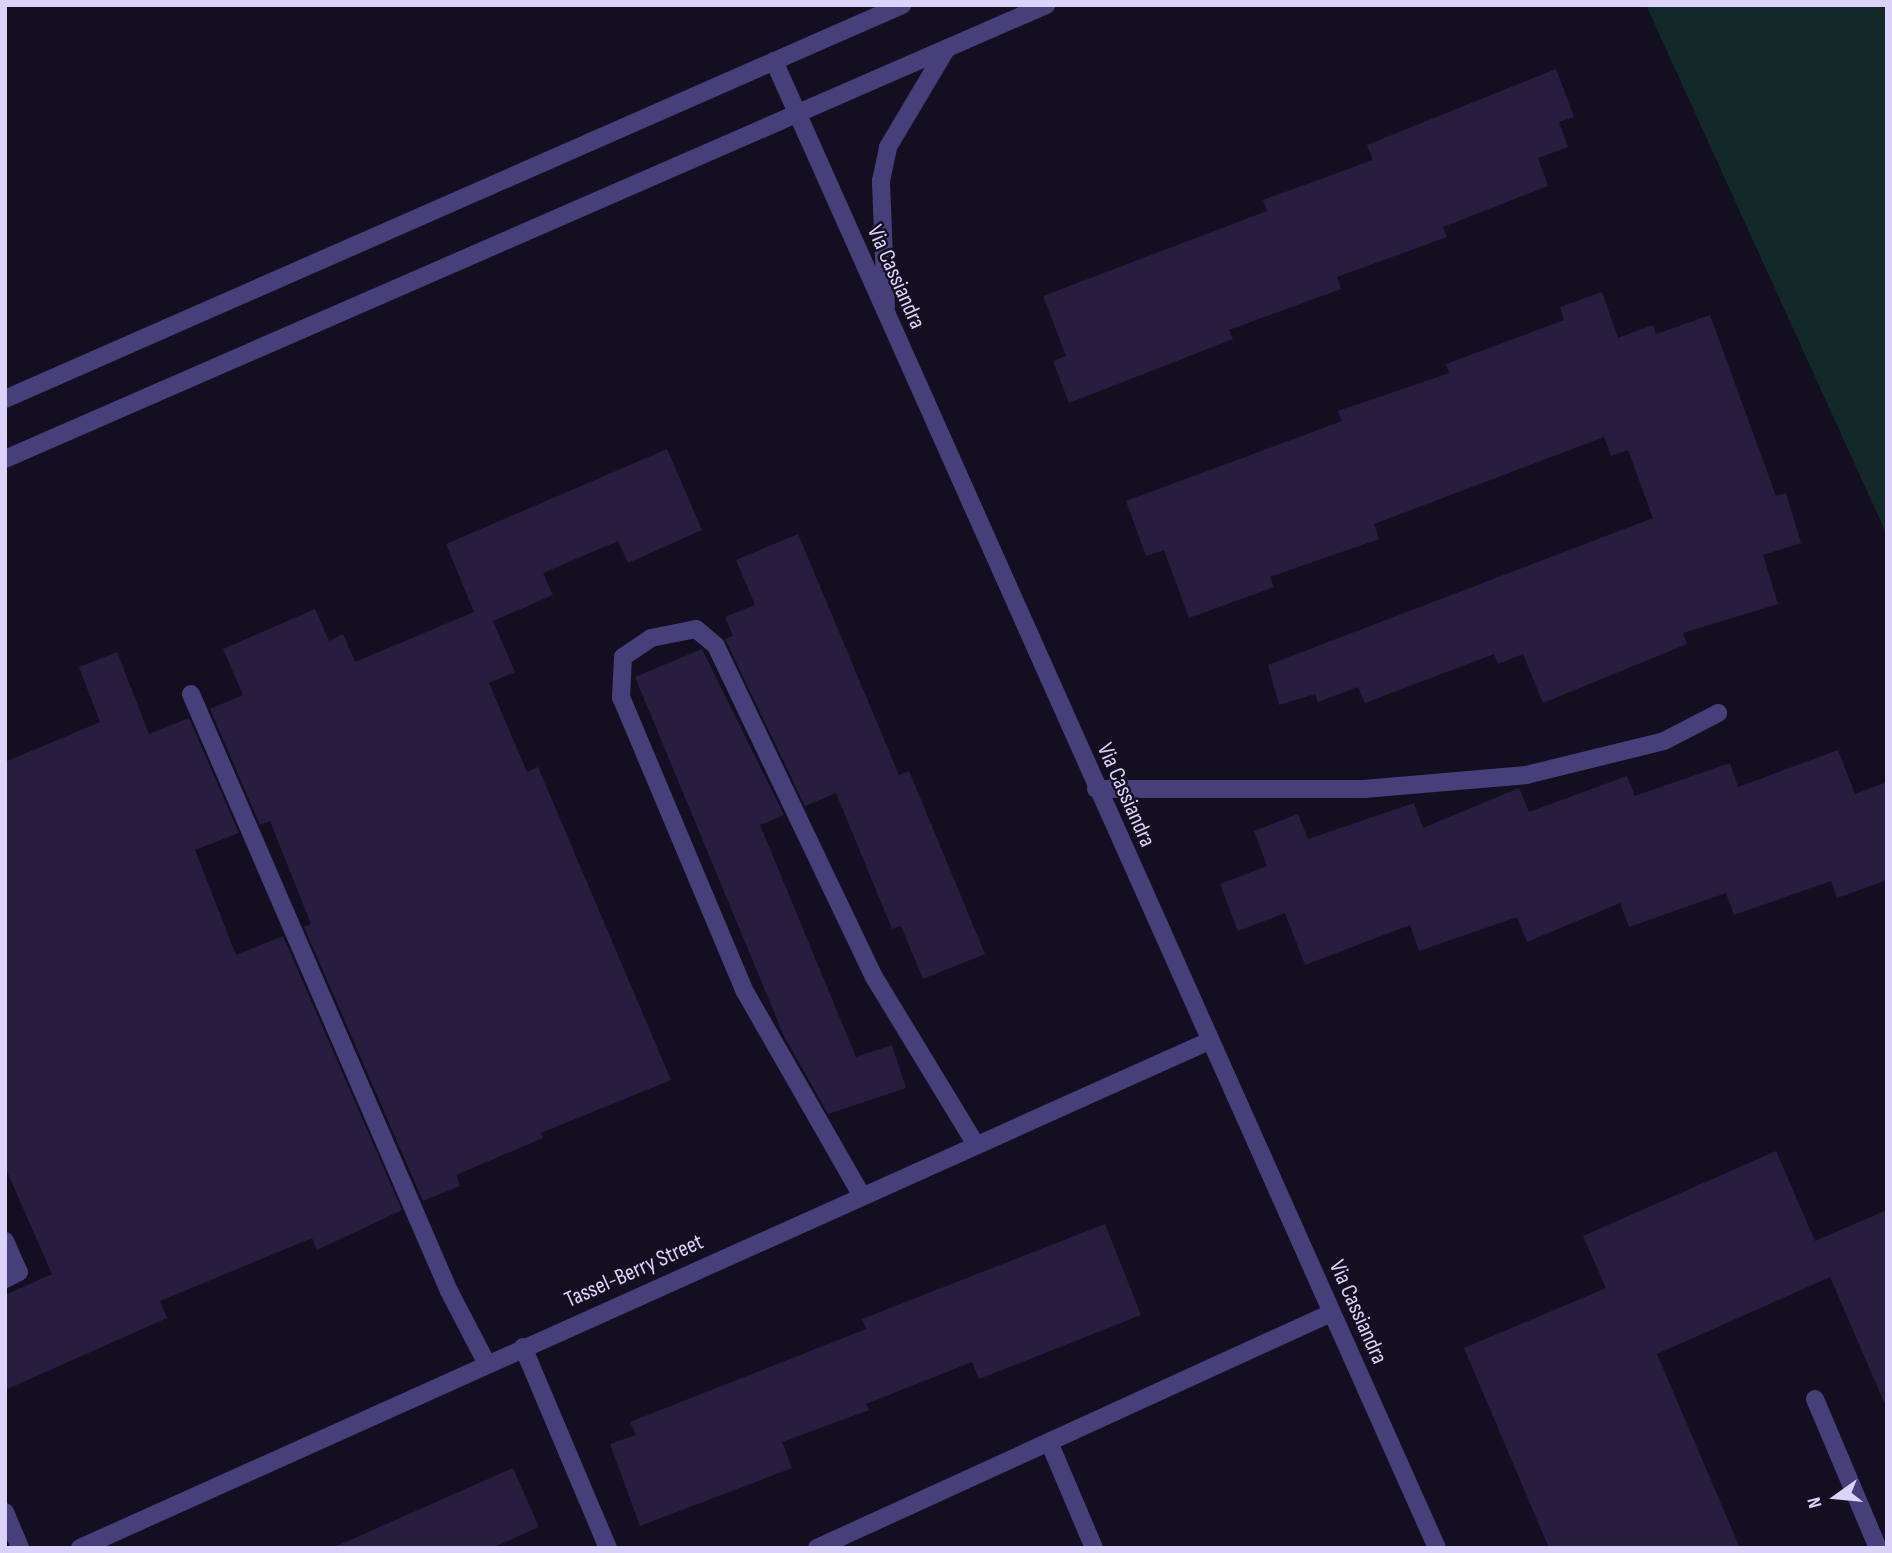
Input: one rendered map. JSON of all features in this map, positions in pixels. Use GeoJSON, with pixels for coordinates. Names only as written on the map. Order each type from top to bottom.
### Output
{"type":"FeatureCollection","features":[{"type":"Feature","properties":{"kind":"street"},"geometry":{"type":"LineString","coordinates":[[5,398],[902,5]]}},
{"type":"Feature","properties":{"kind":"street"},"geometry":{"type":"LineString","coordinates":[[5,459],[1046,5]]}},
{"type":"Feature","properties":{"kind":"street"},"geometry":{"type":"LineString","coordinates":[[887,318],[881,207],[888,147],[947,48]]}},
{"type":"Feature","properties":{"kind":"street","name":"Via Cassiandra"},"geometry":{"type":"LineString","coordinates":[[774,61],[1096,789],[1437,1548]]}},
{"type":"Feature","properties":{"kind":"street"},"geometry":{"type":"LineString","coordinates":[[862,1196],[745,992],[621,697],[623,657],[651,638],[695,629],[716,646],[874,977],[976,1145]]}},
{"type":"Feature","properties":{"kind":"street"},"geometry":{"type":"LineString","coordinates":[[191,694],[449,1291],[487,1364]]}},
{"type":"Feature","properties":{"kind":"street"},"geometry":{"type":"LineString","coordinates":[[1096,789],[1364,789],[1501,778],[1664,741],[1718,713]]}},
{"type":"Feature","properties":{"kind":"street","name":"Tassel-Berry Street"},"geometry":{"type":"LineString","coordinates":[[80,1548],[1209,1041]]}},
{"type":"Feature","properties":{"kind":"street"},"geometry":{"type":"LineString","coordinates":[[5,1241],[19,1272],[5,1279]]}},
{"type":"Feature","properties":{"kind":"street"},"geometry":{"type":"LineString","coordinates":[[817,1548],[1331,1312]]}},
{"type":"Feature","properties":{"kind":"street"},"geometry":{"type":"LineString","coordinates":[[523,1348],[608,1548]]}},
{"type":"Feature","properties":{"kind":"street"},"geometry":{"type":"LineString","coordinates":[[1815,1399],[1878,1548]]}},
{"type":"Feature","properties":{"kind":"street"},"geometry":{"type":"LineString","coordinates":[[1049,1441],[1094,1548]]}},
{"type":"Feature","properties":{"kind":"street"},"geometry":{"type":"LineString","coordinates":[[5,1512],[20,1548]]}},
{"type":"Feature","properties":{"kind":"green space"},"geometry":{"type":"Polygon","coordinates":[[[1646,5],[1887,5],[1887,535],[1646,5]]]}},
{"type":"Feature","properties":{"kind":"building"},"geometry":{"type":"Polygon","coordinates":[[[1556,69],[1574,117],[1559,122],[1568,147],[1538,158],[1548,186],[1443,227],[1447,237],[1337,277],[1341,289],[1229,330],[1233,339],[1069,403],[1053,361],[1066,356],[1043,296],[1267,211],[1263,200],[1373,160],[1367,145],[1556,69]]]}},
{"type":"Feature","properties":{"kind":"building"},"geometry":{"type":"Polygon","coordinates":[[[1602,292],[1618,338],[1653,325],[1656,334],[1710,315],[1776,496],[1786,493],[1801,543],[1763,555],[1778,604],[1683,633],[1687,644],[1543,703],[1523,654],[1498,664],[1494,654],[1365,703],[1358,687],[1318,702],[1315,694],[1279,705],[1268,665],[1653,518],[1628,450],[1611,456],[1604,437],[1374,524],[1379,539],[1270,577],[1274,587],[1189,618],[1164,550],[1146,556],[1126,501],[1342,421],[1338,411],[1449,373],[1446,364],[1564,320],[1560,307],[1602,292]]]}},
{"type":"Feature","properties":{"kind":"building"},"geometry":{"type":"Polygon","coordinates":[[[667,449],[702,530],[628,563],[618,541],[543,573],[553,595],[493,621],[515,672],[489,683],[527,772],[538,767],[671,1080],[541,1133],[543,1138],[456,1175],[460,1186],[423,1201],[304,927],[311,924],[270,821],[260,825],[210,709],[243,695],[223,649],[315,609],[329,641],[343,634],[355,662],[474,612],[446,544],[667,449]]]}},
{"type":"Feature","properties":{"kind":"building"},"geometry":{"type":"Polygon","coordinates":[[[798,534],[899,775],[909,771],[985,954],[923,979],[901,926],[892,929],[836,793],[805,806],[725,639],[733,636],[725,617],[755,605],[736,560],[798,534]]]}},
{"type":"Feature","properties":{"kind":"building"},"geometry":{"type":"Polygon","coordinates":[[[702,649],[784,815],[760,825],[856,1057],[892,1045],[906,1088],[828,1114],[784,1036],[635,677],[702,649]]]}},
{"type":"Feature","properties":{"kind":"building"},"geometry":{"type":"Polygon","coordinates":[[[117,652],[149,734],[189,718],[239,833],[195,850],[236,955],[283,936],[402,1210],[317,1250],[312,1238],[160,1301],[167,1318],[5,1390],[5,1295],[52,1274],[5,1167],[5,762],[100,722],[79,667],[117,652]]]}},
{"type":"Feature","properties":{"kind":"building"},"geometry":{"type":"Polygon","coordinates":[[[1838,750],[1855,794],[1887,782],[1887,880],[1837,898],[1831,881],[1734,915],[1726,893],[1629,927],[1620,903],[1527,942],[1517,917],[1419,951],[1410,925],[1305,965],[1285,913],[1238,931],[1220,884],[1267,866],[1254,831],[1298,814],[1308,839],[1414,803],[1423,828],[1519,788],[1529,812],[1627,776],[1635,796],[1730,763],[1738,787],[1838,750]]]}},
{"type":"Feature","properties":{"kind":"building"},"geometry":{"type":"Polygon","coordinates":[[[1776,1151],[1815,1241],[1887,1210],[1887,1409],[1830,1277],[1657,1354],[1740,1548],[1549,1548],[1464,1348],[1606,1288],[1583,1236],[1776,1151]]]}},
{"type":"Feature","properties":{"kind":"building"},"geometry":{"type":"Polygon","coordinates":[[[1105,1224],[1141,1315],[979,1379],[972,1362],[866,1404],[869,1410],[782,1442],[792,1468],[640,1526],[610,1444],[636,1435],[630,1422],[866,1329],[862,1319],[1105,1224]]]}},
{"type":"Feature","properties":{"kind":"building"},"geometry":{"type":"Polygon","coordinates":[[[513,1468],[539,1527],[492,1548],[332,1548],[513,1468]]]}}]}
